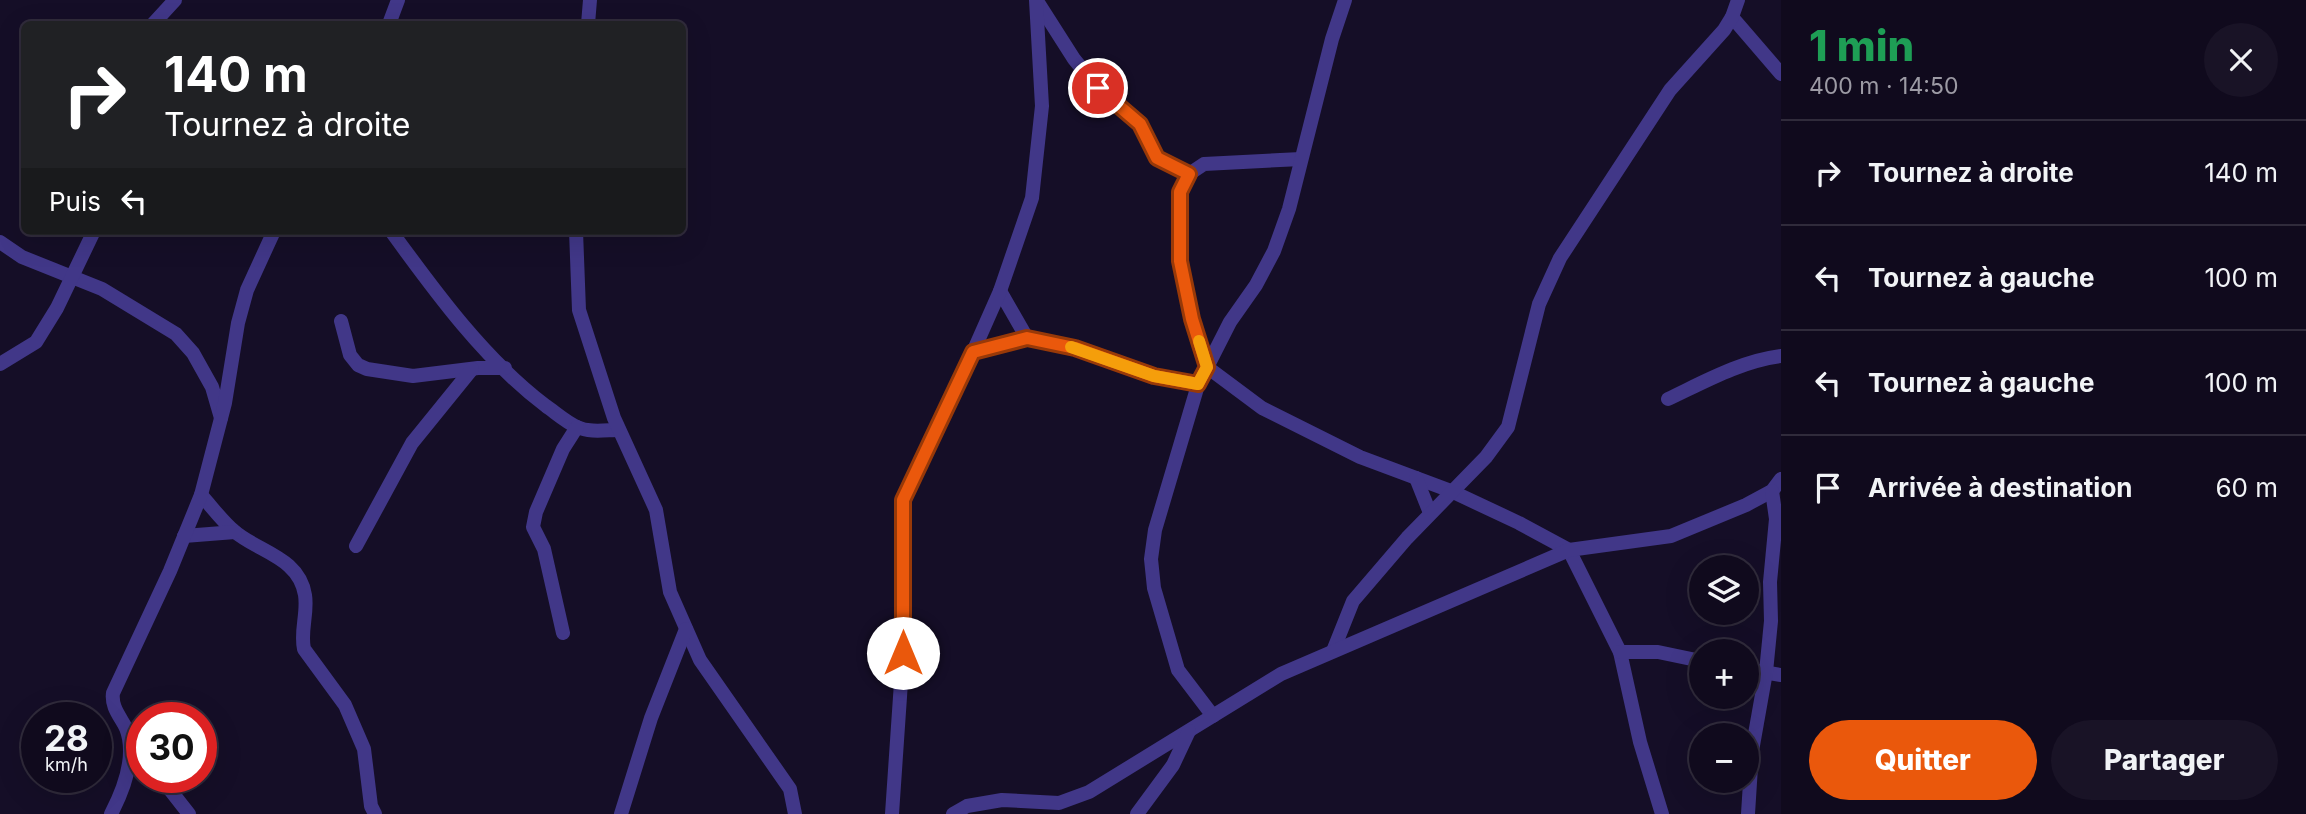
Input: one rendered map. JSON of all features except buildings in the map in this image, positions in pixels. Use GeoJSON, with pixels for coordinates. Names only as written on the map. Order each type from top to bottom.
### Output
{"type":"FeatureCollection","features":[{"type":"Feature","properties":{"kind":"street"},"geometry":{"type":"LineString","coordinates":[[156,21],[175,0]]}},
{"type":"Feature","properties":{"kind":"street"},"geometry":{"type":"LineString","coordinates":[[389,21],[398,0]]}},
{"type":"Feature","properties":{"kind":"street"},"geometry":{"type":"LineString","coordinates":[[588,21],[590,0]]}},
{"type":"Feature","properties":{"kind":"street"},"geometry":{"type":"LineString","coordinates":[[1036,0],[1074,59],[1098,88],[1140,124],[1157,158],[1189,174]]}},
{"type":"Feature","properties":{"kind":"street"},"geometry":{"type":"LineString","coordinates":[[892,814],[903,653],[903,500],[1000,291],[1032,198],[1042,106],[1036,0]]}},
{"type":"Feature","properties":{"kind":"street"},"geometry":{"type":"LineString","coordinates":[[1213,716],[1178,670],[1154,587],[1151,559],[1155,530],[1198,384],[1230,322],[1256,285],[1275,251],[1289,209],[1332,39],[1345,0]]}},
{"type":"Feature","properties":{"kind":"street"},"geometry":{"type":"LineString","coordinates":[[1333,651],[1353,601],[1430,513],[1486,457],[1508,428],[1539,304],[1560,258],[1670,90],[1724,30],[1738,0]]}},
{"type":"Feature","properties":{"kind":"street"},"geometry":{"type":"LineString","coordinates":[[1732,17],[1781,74]]}},
{"type":"Feature","properties":{"kind":"street"},"geometry":{"type":"LineString","coordinates":[[1301,159],[1204,164],[1189,174],[1180,192],[1180,261],[1192,319],[1207,367],[1262,408],[1360,457],[1451,491],[1569,550],[1620,652],[1640,742],[1662,814]]}},
{"type":"Feature","properties":{"kind":"street"},"geometry":{"type":"LineString","coordinates":[[0,364],[36,342],[57,307],[92,235]]}},
{"type":"Feature","properties":{"kind":"street"},"geometry":{"type":"LineString","coordinates":[[126,728],[111,701],[113,693],[201,495],[221,418],[238,323],[247,290],[272,235]]}},
{"type":"Feature","properties":{"kind":"street"},"geometry":{"type":"LineString","coordinates":[[394,235],[447,304],[529,393],[577,427],[588,431],[619,430]]}},
{"type":"Feature","properties":{"kind":"street"},"geometry":{"type":"LineString","coordinates":[[576,235],[579,310],[619,430],[656,510],[670,592],[700,660],[790,789],[795,814]]}},
{"type":"Feature","properties":{"kind":"street"},"geometry":{"type":"LineString","coordinates":[[0,242],[22,257],[102,289],[176,334],[193,353],[212,387],[221,418]]}},
{"type":"Feature","properties":{"kind":"street"},"geometry":{"type":"LineString","coordinates":[[1000,291],[1027,338]]}},
{"type":"Feature","properties":{"kind":"street"},"geometry":{"type":"LineString","coordinates":[[341,321],[350,355],[358,365],[367,369],[413,376],[475,368],[505,369]]}},
{"type":"Feature","properties":{"kind":"street"},"geometry":{"type":"LineString","coordinates":[[973,352],[1027,338],[1075,348],[1154,376],[1198,384]]}},
{"type":"Feature","properties":{"kind":"street"},"geometry":{"type":"LineString","coordinates":[[356,546],[412,443],[475,368],[484,347]]}},
{"type":"Feature","properties":{"kind":"street"},"geometry":{"type":"LineString","coordinates":[[1668,399],[1731,369],[1763,358],[1781,356]]}},
{"type":"Feature","properties":{"kind":"street"},"geometry":{"type":"LineString","coordinates":[[563,633],[544,549],[533,527],[536,512],[563,449],[577,427]]}},
{"type":"Feature","properties":{"kind":"street"},"geometry":{"type":"LineString","coordinates":[[1416,478],[1430,513]]}},
{"type":"Feature","properties":{"kind":"street"},"geometry":{"type":"LineString","coordinates":[[953,814],[967,806],[1002,800],[1059,803],[1079,796],[1281,674],[1569,550],[1671,536],[1746,505],[1777,486]]}},
{"type":"Feature","properties":{"kind":"street"},"geometry":{"type":"LineString","coordinates":[[1748,814],[1752,751],[1774,673],[1770,582],[1777,486]]}},
{"type":"Feature","properties":{"kind":"street"},"geometry":{"type":"LineString","coordinates":[[201,495],[235,532],[285,561],[295,573],[305,592],[306,612],[302,640],[304,649],[345,705],[364,749],[371,806],[375,814]]}},
{"type":"Feature","properties":{"kind":"street"},"geometry":{"type":"LineString","coordinates":[[184,536],[235,532]]}},
{"type":"Feature","properties":{"kind":"street"},"geometry":{"type":"LineString","coordinates":[[621,814],[651,718],[686,629]]}},
{"type":"Feature","properties":{"kind":"street"},"geometry":{"type":"LineString","coordinates":[[1620,652],[1658,652],[1689,658]]}},
{"type":"Feature","properties":{"kind":"street"},"geometry":{"type":"LineString","coordinates":[[1137,814],[1173,765],[1189,731]]}},
{"type":"Feature","properties":{"kind":"street"},"geometry":{"type":"LineString","coordinates":[[111,814],[122,793],[126,770]]}},
{"type":"Feature","properties":{"kind":"street"},"geometry":{"type":"LineString","coordinates":[[173,793],[189,814]]}},
{"type":"Feature","properties":{"kind":"slow traffic"},"geometry":{"type":"LineString","coordinates":[[1071,347],[1154,376],[1198,384],[1207,367],[1199,341]]}},
{"type":"Feature","properties":{"kind":"route"},"geometry":{"type":"LineString","coordinates":[[903,653],[903,500],[973,352],[1027,338],[1075,348],[1154,376],[1198,384],[1207,367],[1192,319],[1180,261],[1180,192],[1189,174],[1161,162],[1154,155],[1140,124],[1098,88]]}}]}
